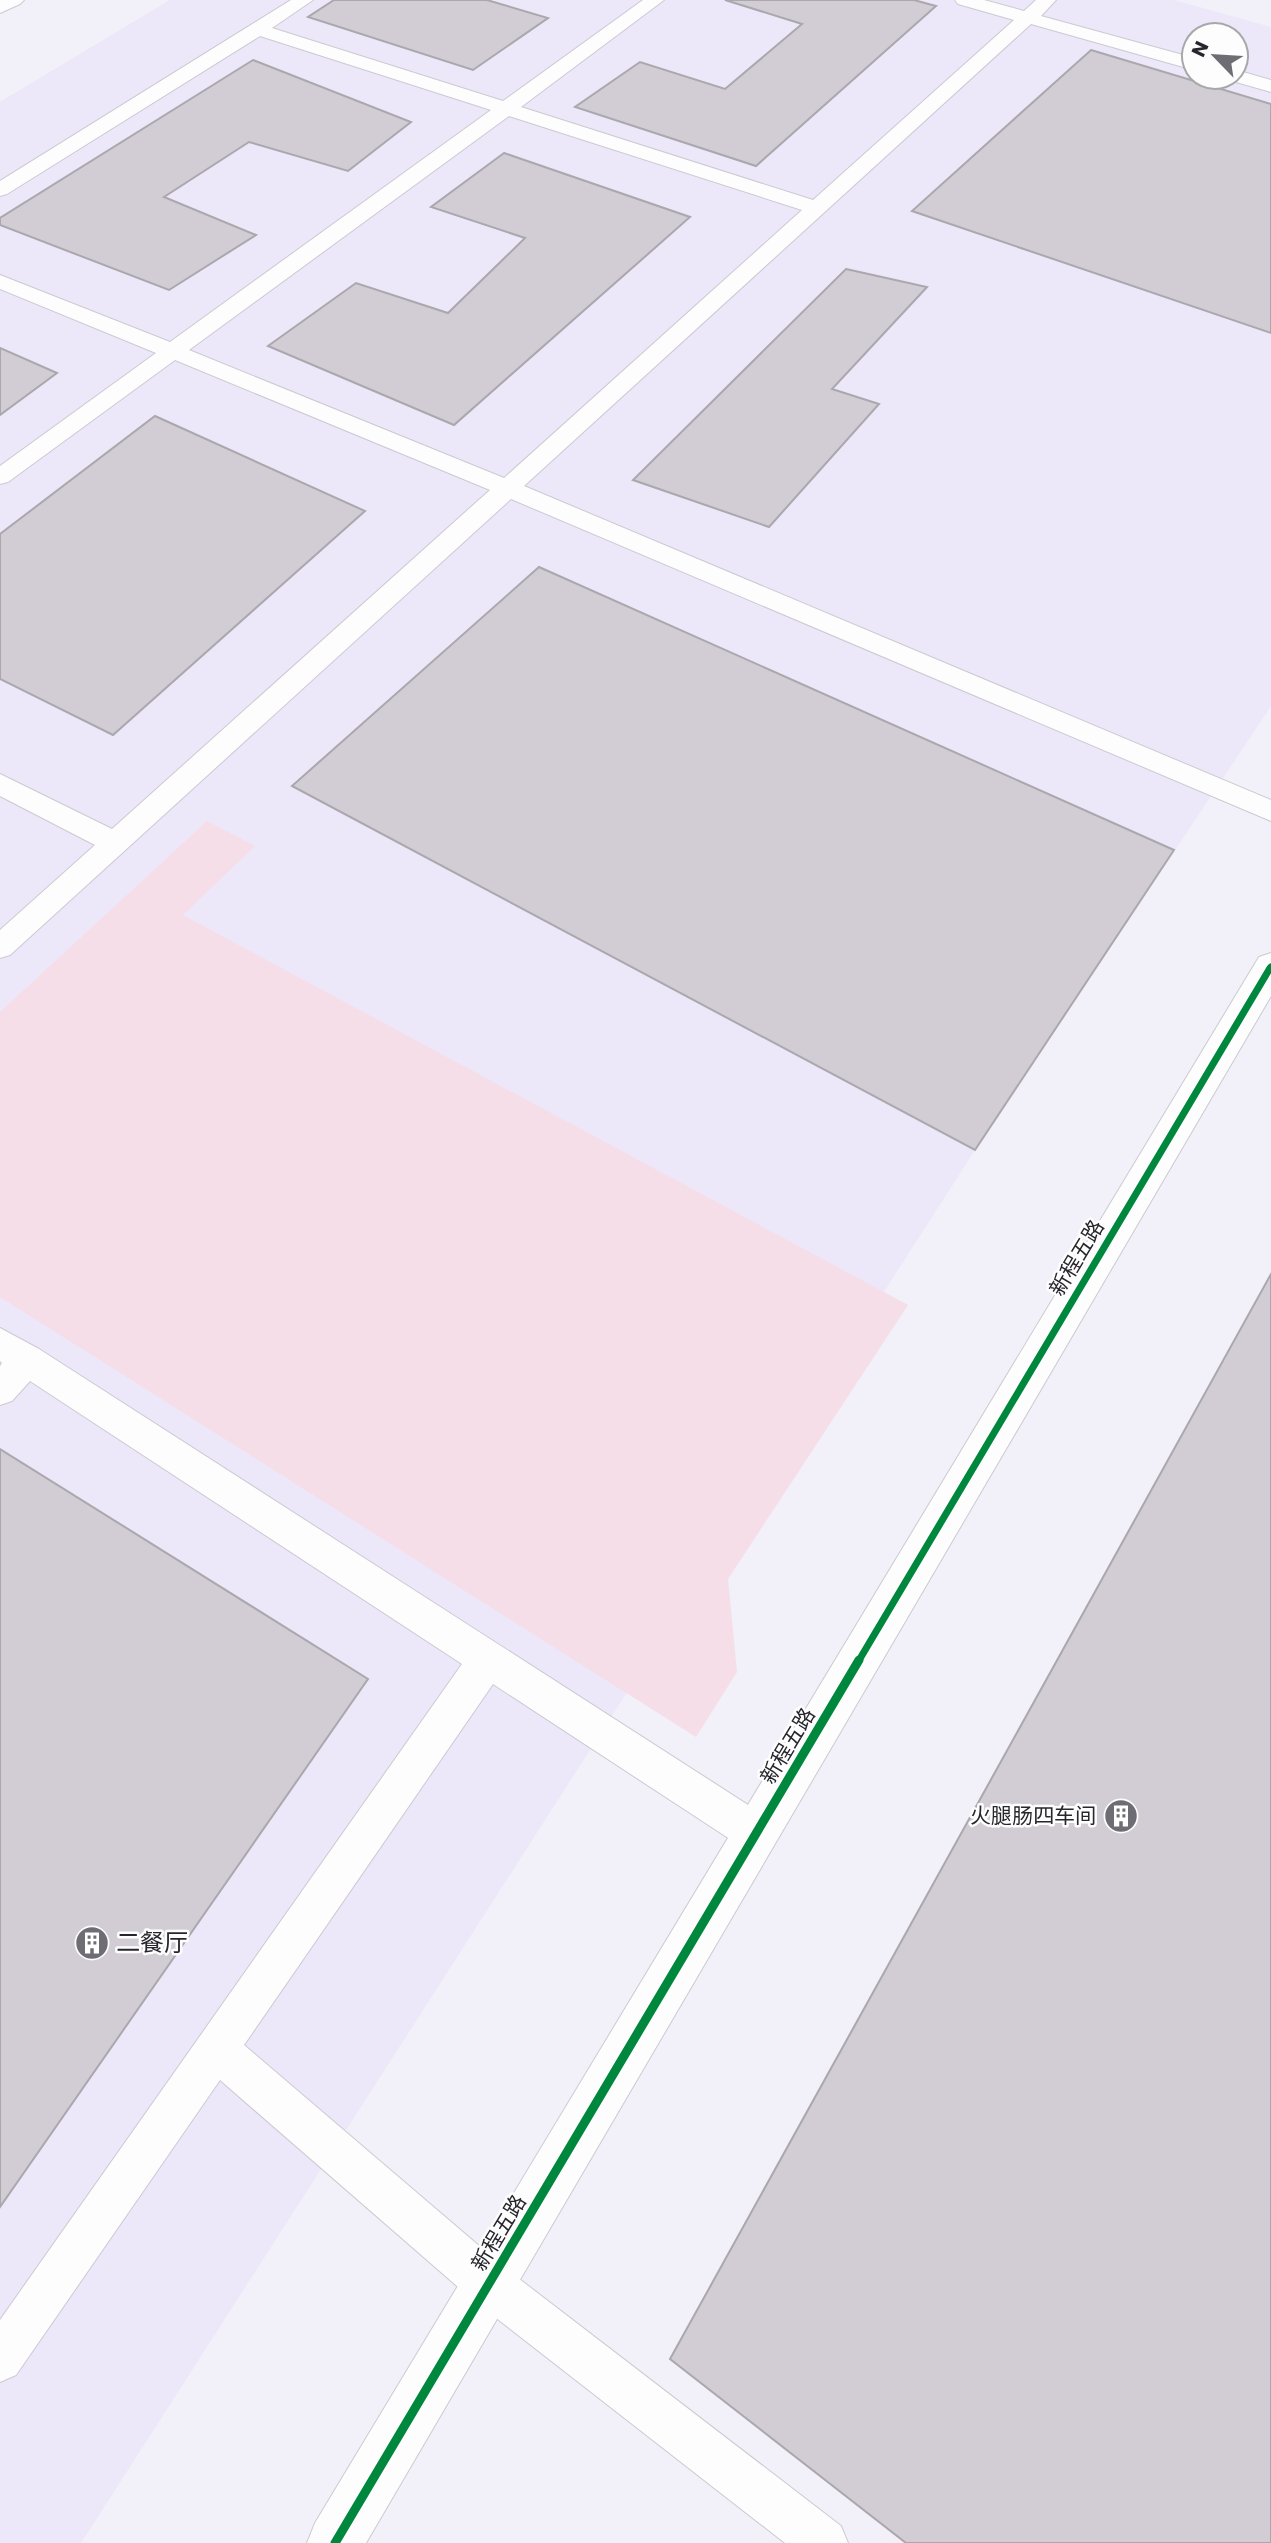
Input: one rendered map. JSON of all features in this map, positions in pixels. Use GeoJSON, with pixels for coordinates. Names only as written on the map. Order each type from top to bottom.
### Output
{"type":"FeatureCollection","features":[{"type":"Feature","properties":{"kind":"street"},"geometry":{"type":"LineString","coordinates":[[0,7],[13,0]]}},
{"type":"Feature","properties":{"kind":"street","name":"新程五路"},"geometry":{"type":"LineString","coordinates":[[335,2543],[1271,966]]}},
{"type":"Feature","properties":{"kind":"lane"},"geometry":{"type":"LineString","coordinates":[[0,190],[304,0]]}},
{"type":"Feature","properties":{"kind":"lane"},"geometry":{"type":"LineString","coordinates":[[0,477],[655,0]]}},
{"type":"Feature","properties":{"kind":"lane"},"geometry":{"type":"LineString","coordinates":[[964,0],[1180,60]]}},
{"type":"Feature","properties":{"kind":"lane"},"geometry":{"type":"LineString","coordinates":[[0,947],[1047,0]]}},
{"type":"Feature","properties":{"kind":"lane"},"geometry":{"type":"LineString","coordinates":[[257,29],[817,208]]}},
{"type":"Feature","properties":{"kind":"lane"},"geometry":{"type":"LineString","coordinates":[[1250,80],[1271,86]]}},
{"type":"Feature","properties":{"kind":"lane"},"geometry":{"type":"LineString","coordinates":[[0,281],[507,488],[1271,811]]}},
{"type":"Feature","properties":{"kind":"lane"},"geometry":{"type":"LineString","coordinates":[[0,785],[115,843]]}},
{"type":"Feature","properties":{"kind":"lane"},"geometry":{"type":"LineString","coordinates":[[0,1390],[13,1352],[756,1833]]}},
{"type":"Feature","properties":{"kind":"lane"},"geometry":{"type":"LineString","coordinates":[[0,2359],[488,1659]]}},
{"type":"Feature","properties":{"kind":"lane"},"geometry":{"type":"LineString","coordinates":[[216,2049],[489,2284],[824,2543]]}},
{"type":"Feature","properties":{"kind":"shaded area"},"geometry":{"type":"Polygon","coordinates":[[[170,0],[1174,0],[1249,21],[1180,21],[1180,91],[1250,91],[1250,21],[1271,27],[1271,706],[975,1150],[81,2543],[0,2543],[0,102],[170,0]]]}},
{"type":"Feature","properties":{"kind":"shaded area"},"geometry":{"type":"Polygon","coordinates":[[[207,821],[255,846],[183,915],[908,1305],[728,1579],[737,1672],[696,1737],[0,1297],[0,1012],[207,821]]]}},
{"type":"Feature","properties":{"kind":"building"},"geometry":{"type":"Polygon","coordinates":[[[334,0],[487,0],[548,18],[473,70],[308,17],[334,0]]]}},
{"type":"Feature","properties":{"kind":"building"},"geometry":{"type":"Polygon","coordinates":[[[725,0],[914,0],[936,6],[756,166],[575,107],[640,62],[725,89],[802,24],[725,0]]]}},
{"type":"Feature","properties":{"kind":"building"},"geometry":{"type":"Polygon","coordinates":[[[1091,50],[1180,77],[1180,91],[1228,91],[1271,104],[1271,333],[912,211],[1091,50]]]}},
{"type":"Feature","properties":{"kind":"building"},"geometry":{"type":"Polygon","coordinates":[[[253,60],[411,122],[348,171],[249,142],[164,197],[256,235],[169,290],[0,225],[0,218],[253,60]]]}},
{"type":"Feature","properties":{"kind":"building"},"geometry":{"type":"Polygon","coordinates":[[[504,153],[690,217],[454,425],[268,346],[356,283],[448,313],[525,238],[431,207],[504,153]]]}},
{"type":"Feature","properties":{"kind":"building"},"geometry":{"type":"Polygon","coordinates":[[[846,269],[927,287],[832,389],[879,404],[769,527],[633,480],[846,269]]]}},
{"type":"Feature","properties":{"kind":"building"},"geometry":{"type":"Polygon","coordinates":[[[0,348],[57,373],[0,415],[0,348]]]}},
{"type":"Feature","properties":{"kind":"building"},"geometry":{"type":"Polygon","coordinates":[[[155,416],[365,511],[113,735],[0,679],[0,534],[155,416]]]}},
{"type":"Feature","properties":{"kind":"building"},"geometry":{"type":"Polygon","coordinates":[[[539,567],[1174,850],[975,1150],[292,786],[539,567]]]}},
{"type":"Feature","properties":{"kind":"building","name":"火腿肠四车间"},"geometry":{"type":"Polygon","coordinates":[[[1271,1274],[1271,2543],[906,2543],[670,2359],[1271,1274]]]}},
{"type":"Feature","properties":{"kind":"building","name":"二餐厅"},"geometry":{"type":"Polygon","coordinates":[[[0,1449],[368,1679],[0,2207],[0,1449]]]}},
{"type":"Feature","properties":{"kind":"cycle path"},"geometry":{"type":"LineString","coordinates":[[335,2543],[1271,966]]}},
{"type":"Feature","properties":{"kind":"place","name":"火腿肠四车间"},"geometry":{"type":"Point","coordinates":[1121,1816]}},
{"type":"Feature","properties":{"kind":"place","name":"二餐厅"},"geometry":{"type":"Point","coordinates":[92,1943]}}]}
